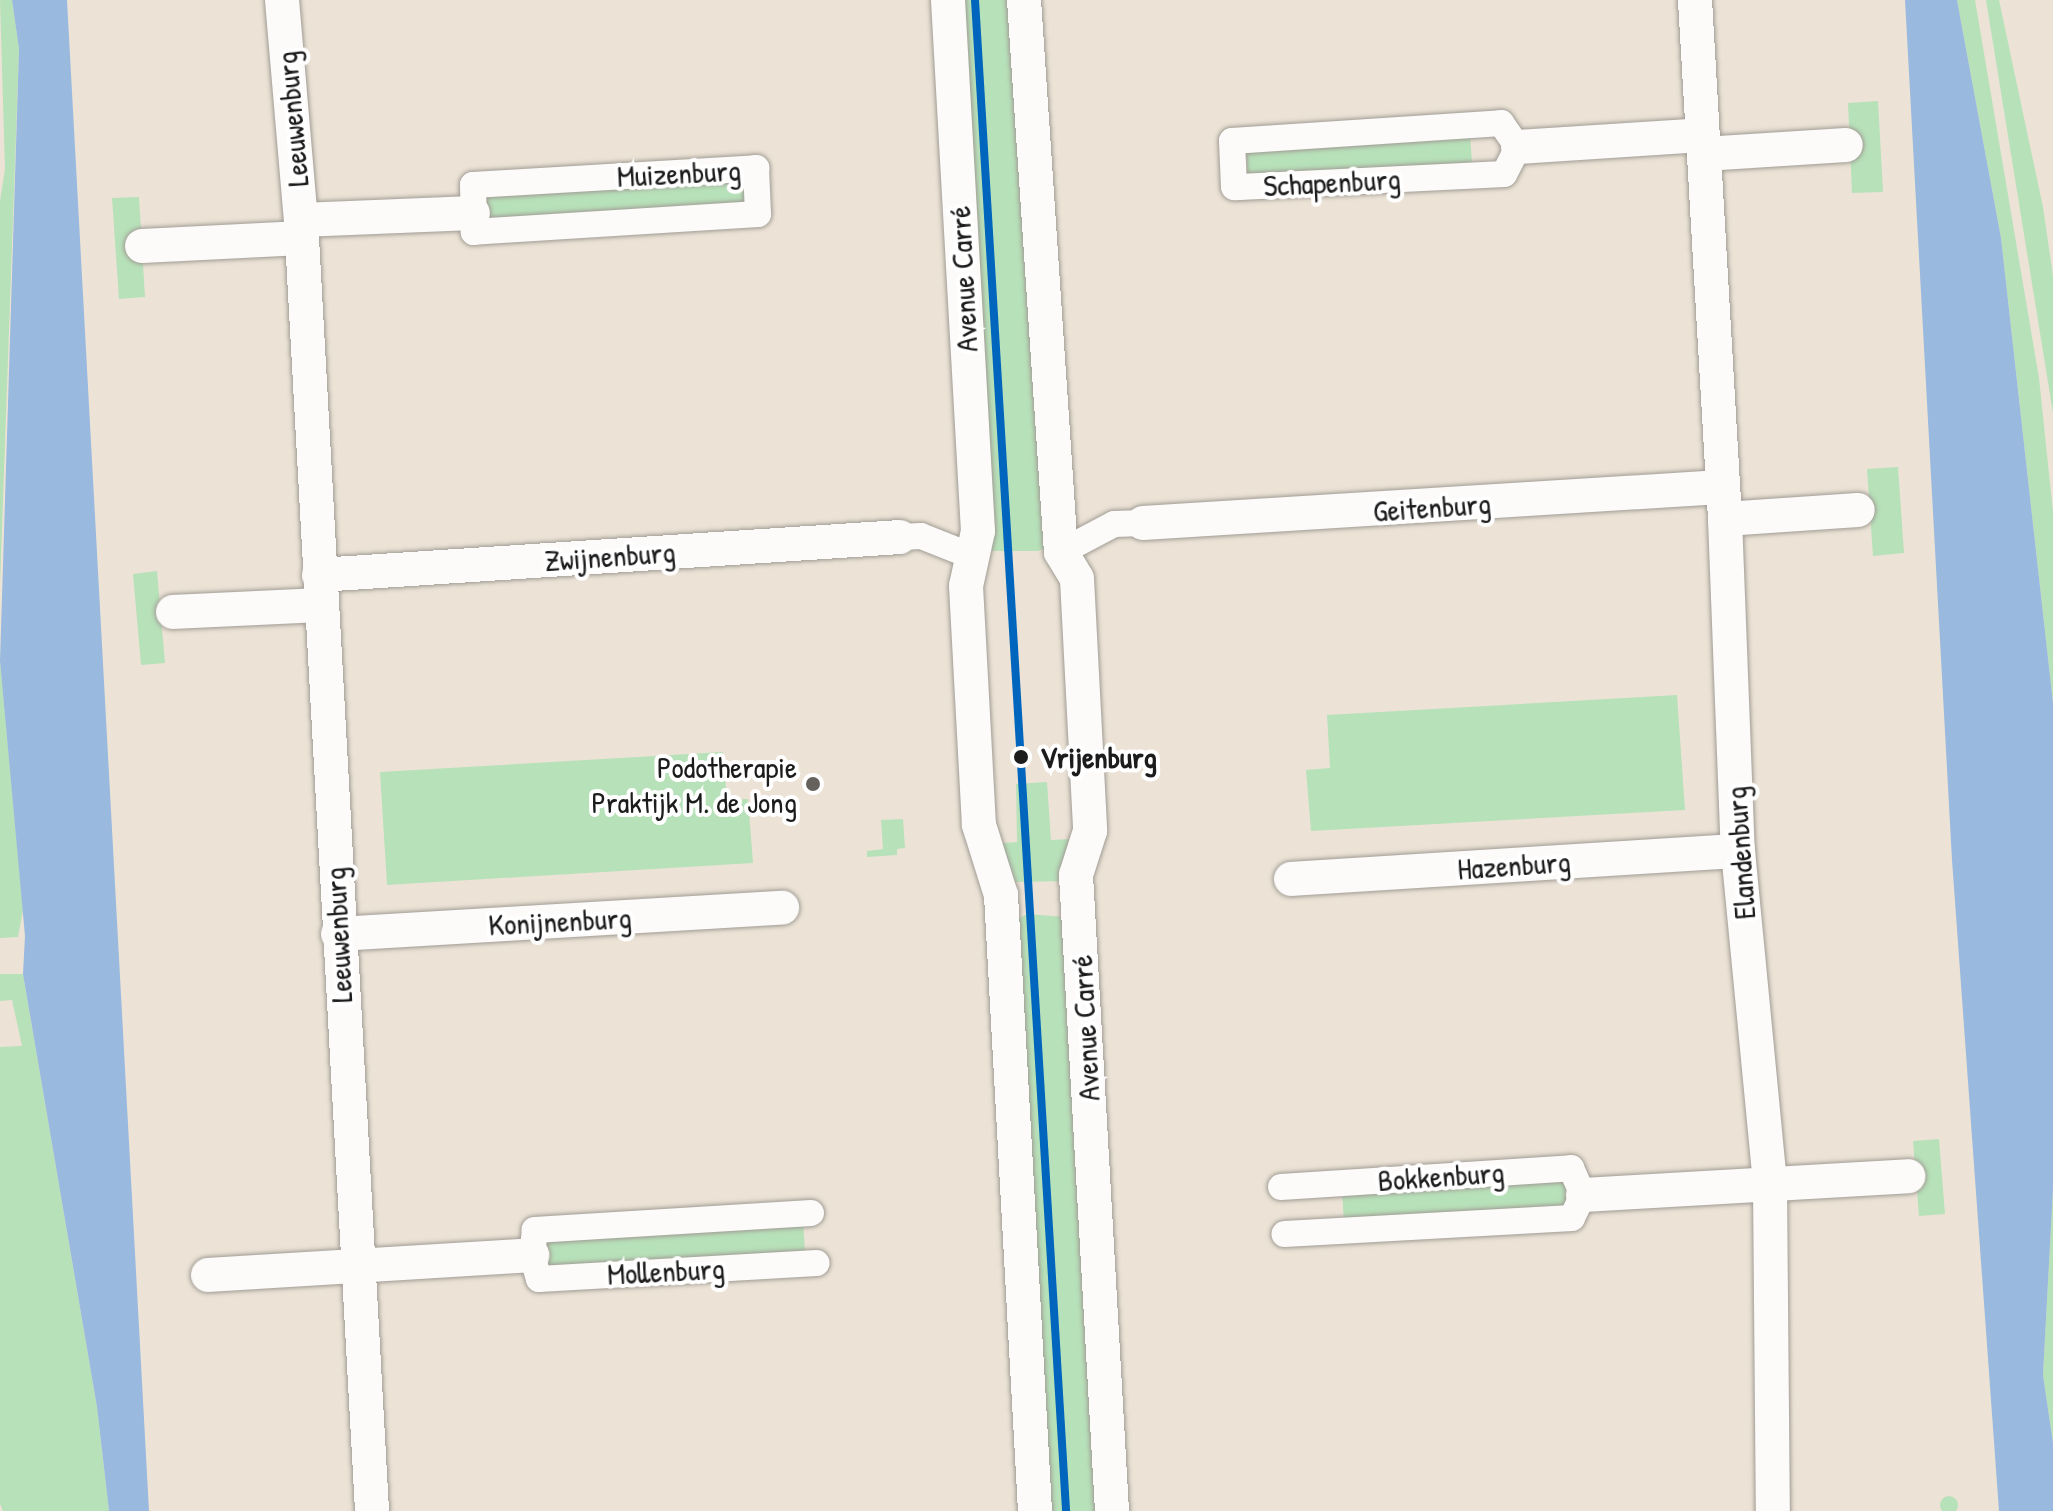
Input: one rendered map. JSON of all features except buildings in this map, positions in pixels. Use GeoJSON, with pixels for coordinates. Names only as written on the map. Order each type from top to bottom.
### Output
{"type":"FeatureCollection","features":[{"type":"Feature","properties":{"kind":"street","name":"Leeuwenburg"},"geometry":{"type":"LineString","coordinates":[[282,0],[301,229],[372,1511]]}},
{"type":"Feature","properties":{"kind":"street","name":"Avenue Carré"},"geometry":{"type":"LineString","coordinates":[[948,0],[978,531],[966,586],[979,825],[1001,895],[1035,1511]]}},
{"type":"Feature","properties":{"kind":"street","name":"Avenue Carré"},"geometry":{"type":"LineString","coordinates":[[1024,0],[1061,552],[1077,579],[1090,831],[1076,875],[1112,1511]]}},
{"type":"Feature","properties":{"kind":"street","name":"Elandenburg"},"geometry":{"type":"LineString","coordinates":[[1695,0],[1723,503],[1738,851],[1770,1185],[1773,1511]]}},
{"type":"Feature","properties":{"kind":"street","name":"Schapenburg"},"geometry":{"type":"LineString","coordinates":[[1501,123],[1518,147],[1504,174],[1234,187],[1232,141],[1501,123]]}},
{"type":"Feature","properties":{"kind":"street"},"geometry":{"type":"LineString","coordinates":[[1518,147],[1846,145]]}},
{"type":"Feature","properties":{"kind":"street","name":"Muizenburg"},"geometry":{"type":"LineString","coordinates":[[756,168],[758,214],[474,232],[473,213],[473,185],[756,168]]}},
{"type":"Feature","properties":{"kind":"street"},"geometry":{"type":"LineString","coordinates":[[142,246],[473,213]]}},
{"type":"Feature","properties":{"kind":"street"},"geometry":{"type":"LineString","coordinates":[[1723,503],[1858,510]]}},
{"type":"Feature","properties":{"kind":"street","name":"Geitenburg"},"geometry":{"type":"LineString","coordinates":[[1143,523],[1723,503]]}},
{"type":"Feature","properties":{"kind":"street"},"geometry":{"type":"LineString","coordinates":[[1061,552],[1114,524],[1143,523]]}},
{"type":"Feature","properties":{"kind":"street"},"geometry":{"type":"LineString","coordinates":[[900,537],[921,536],[974,557]]}},
{"type":"Feature","properties":{"kind":"street","name":"Zwijnenburg"},"geometry":{"type":"LineString","coordinates":[[320,590],[900,537]]}},
{"type":"Feature","properties":{"kind":"street"},"geometry":{"type":"LineString","coordinates":[[173,612],[320,590]]}},
{"type":"Feature","properties":{"kind":"street","name":"Hazenburg"},"geometry":{"type":"LineString","coordinates":[[1291,879],[1738,851]]}},
{"type":"Feature","properties":{"kind":"street","name":"Konijnenburg"},"geometry":{"type":"LineString","coordinates":[[338,934],[782,908]]}},
{"type":"Feature","properties":{"kind":"street","name":"Bokkenburg"},"geometry":{"type":"LineString","coordinates":[[1281,1187],[1571,1168],[1583,1195],[1572,1218],[1284,1234]]}},
{"type":"Feature","properties":{"kind":"street"},"geometry":{"type":"LineString","coordinates":[[1583,1195],[1908,1176]]}},
{"type":"Feature","properties":{"kind":"street","name":"Mollenburg"},"geometry":{"type":"LineString","coordinates":[[811,1213],[535,1230],[532,1255],[539,1279],[817,1263]]}},
{"type":"Feature","properties":{"kind":"street"},"geometry":{"type":"LineString","coordinates":[[208,1275],[532,1255]]}},
{"type":"Feature","properties":{"kind":"green space"},"geometry":{"type":"Polygon","coordinates":[[[0,0],[12,0],[19,49],[0,585],[0,201],[5,169],[0,0]]]}},
{"type":"Feature","properties":{"kind":"green space"},"geometry":{"type":"Polygon","coordinates":[[[958,0],[1013,0],[1049,547],[1038,551],[989,551],[958,0]]]}},
{"type":"Feature","properties":{"kind":"green space"},"geometry":{"type":"Polygon","coordinates":[[[1957,0],[1975,0],[2039,378],[2053,512],[2053,703],[2001,238],[1957,0]]]}},
{"type":"Feature","properties":{"kind":"green space"},"geometry":{"type":"Polygon","coordinates":[[[1986,0],[1999,0],[2043,207],[2053,276],[2053,413],[1986,0]]]}},
{"type":"Feature","properties":{"kind":"green space"},"geometry":{"type":"Polygon","coordinates":[[[1878,101],[1883,192],[1852,193],[1848,103],[1878,101]]]}},
{"type":"Feature","properties":{"kind":"green space"},"geometry":{"type":"Polygon","coordinates":[[[1470,132],[1472,164],[1248,179],[1246,146],[1470,132]]]}},
{"type":"Feature","properties":{"kind":"green space"},"geometry":{"type":"Polygon","coordinates":[[[743,176],[746,207],[480,223],[478,192],[743,176]]]}},
{"type":"Feature","properties":{"kind":"green space"},"geometry":{"type":"Polygon","coordinates":[[[139,197],[145,297],[119,299],[112,198],[139,197]]]}},
{"type":"Feature","properties":{"kind":"green space"},"geometry":{"type":"Polygon","coordinates":[[[1898,467],[1904,553],[1873,556],[1867,469],[1898,467]]]}},
{"type":"Feature","properties":{"kind":"green space"},"geometry":{"type":"Polygon","coordinates":[[[157,571],[165,663],[141,665],[133,574],[157,571]]]}},
{"type":"Feature","properties":{"kind":"green space"},"geometry":{"type":"Polygon","coordinates":[[[0,661],[23,910],[18,937],[0,938],[0,661]]]}},
{"type":"Feature","properties":{"kind":"green space"},"geometry":{"type":"Polygon","coordinates":[[[1677,695],[1685,810],[1311,831],[1306,770],[1330,768],[1327,715],[1677,695]]]}},
{"type":"Feature","properties":{"kind":"green space"},"geometry":{"type":"Polygon","coordinates":[[[723,752],[727,800],[748,799],[753,863],[387,885],[380,772],[723,752]]]}},
{"type":"Feature","properties":{"kind":"green space"},"geometry":{"type":"Polygon","coordinates":[[[1047,782],[1051,840],[1070,839],[1065,881],[1012,882],[1003,843],[1017,842],[1016,784],[1047,782]]]}},
{"type":"Feature","properties":{"kind":"green space"},"geometry":{"type":"Polygon","coordinates":[[[903,819],[905,848],[897,849],[897,855],[867,857],[867,851],[883,849],[881,820],[903,819]]]}},
{"type":"Feature","properties":{"kind":"green space"},"geometry":{"type":"Polygon","coordinates":[[[1027,914],[1066,917],[1101,1511],[1050,1511],[1013,922],[1027,914]]]}},
{"type":"Feature","properties":{"kind":"green space"},"geometry":{"type":"Polygon","coordinates":[[[0,974],[23,974],[97,1407],[109,1511],[3,1511],[0,1504],[0,1047],[22,1046],[12,1000],[0,1001],[0,974]]]}},
{"type":"Feature","properties":{"kind":"green space"},"geometry":{"type":"Polygon","coordinates":[[[1939,1139],[1945,1214],[1919,1216],[1913,1141],[1939,1139]]]}},
{"type":"Feature","properties":{"kind":"green space"},"geometry":{"type":"Polygon","coordinates":[[[1570,1176],[1572,1209],[1344,1224],[1342,1190],[1570,1176]]]}},
{"type":"Feature","properties":{"kind":"green space"},"geometry":{"type":"Polygon","coordinates":[[[2053,1189],[2053,1443],[2043,1375],[2053,1189]]]}},
{"type":"Feature","properties":{"kind":"green space"},"geometry":{"type":"Polygon","coordinates":[[[803,1219],[805,1253],[543,1271],[541,1237],[803,1219]]]}},
{"type":"Feature","properties":{"kind":"green space"},"geometry":{"type":"Polygon","coordinates":[[[1945,1496],[1953,1496],[1958,1505],[1956,1512],[1945,1514],[1940,1509],[1940,1501],[1945,1496]]]}},
{"type":"Feature","properties":{"kind":"water"},"geometry":{"type":"Polygon","coordinates":[[[12,0],[67,0],[149,1511],[109,1511],[97,1407],[23,974],[25,936],[0,661],[19,49],[12,0]]]}},
{"type":"Feature","properties":{"kind":"water"},"geometry":{"type":"Polygon","coordinates":[[[1905,0],[1957,0],[2001,238],[2053,703],[2053,1189],[2043,1375],[2053,1443],[2053,1511],[1999,1511],[1952,860],[1905,0]]]}},
{"type":"Feature","properties":{"kind":"transit line"},"geometry":{"type":"LineString","coordinates":[[975,0],[1066,1511]]}},
{"type":"Feature","properties":{"kind":"place","name":"Vrijenburg"},"geometry":{"type":"Point","coordinates":[1021,757]}},
{"type":"Feature","properties":{"kind":"place","name":"Podotherapie Praktijk M. de Jong"},"geometry":{"type":"Point","coordinates":[813,784]}}]}
